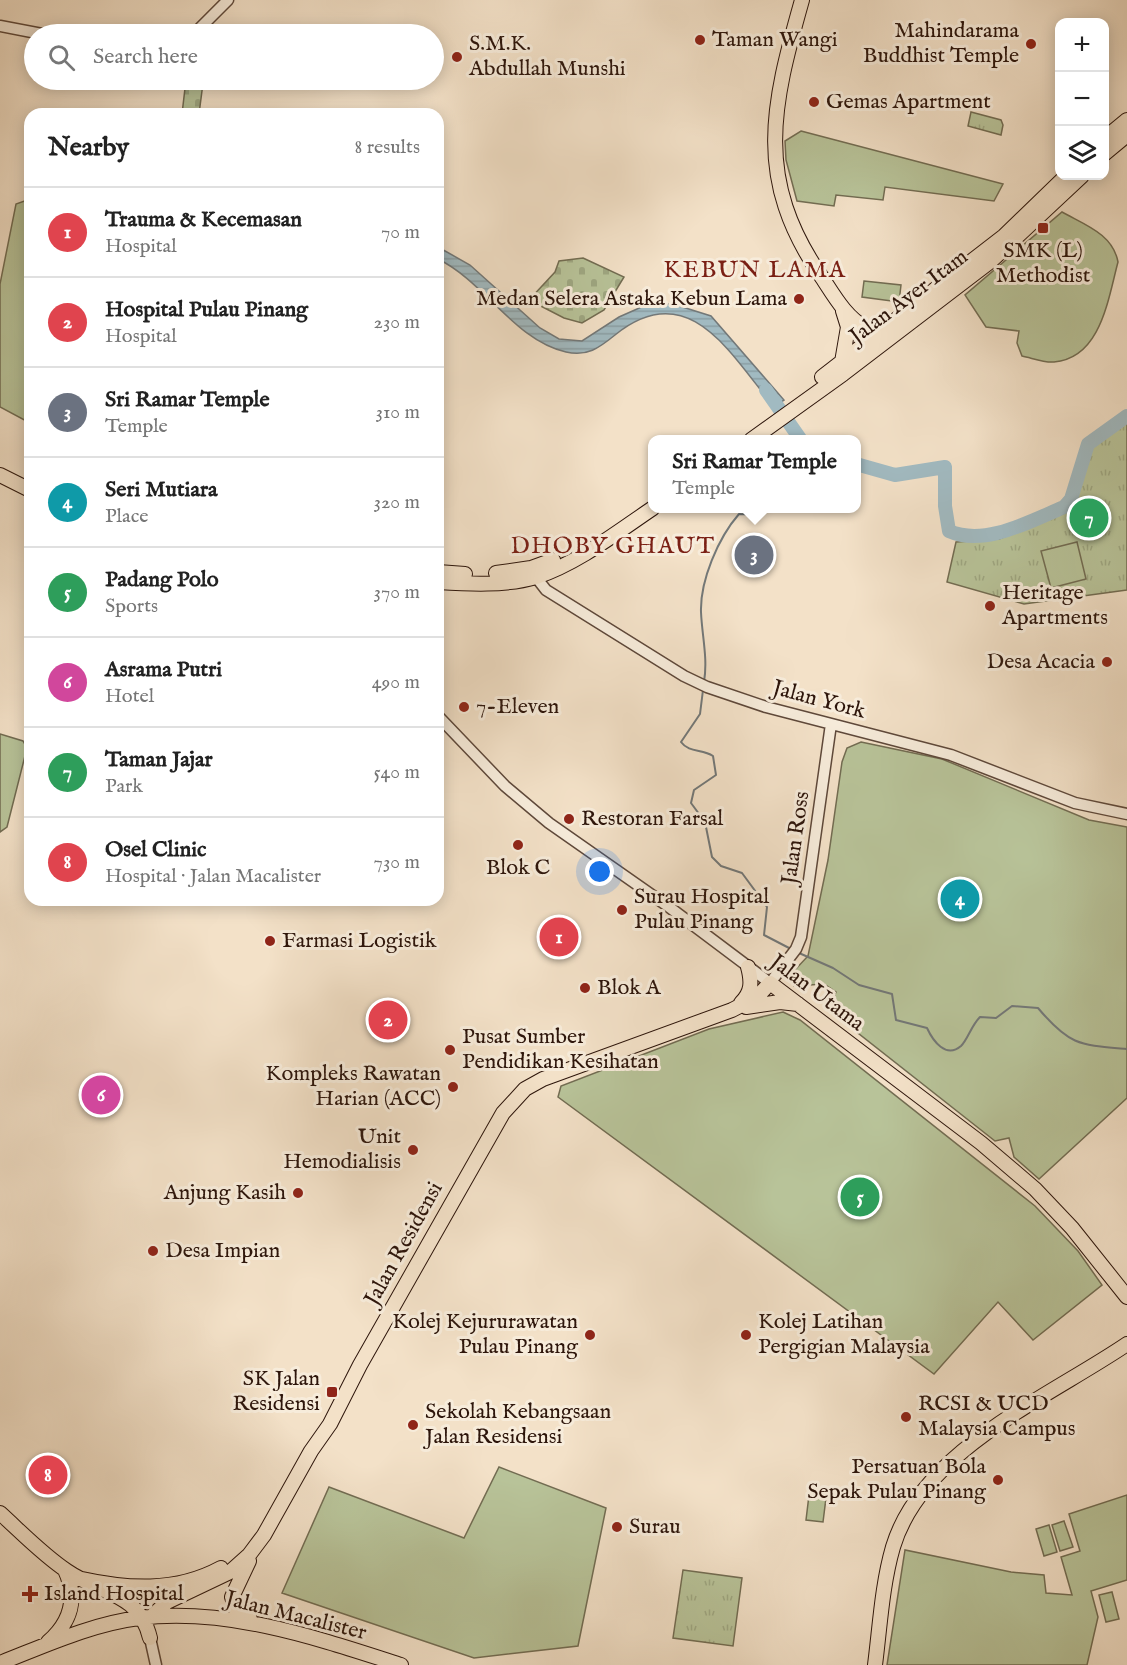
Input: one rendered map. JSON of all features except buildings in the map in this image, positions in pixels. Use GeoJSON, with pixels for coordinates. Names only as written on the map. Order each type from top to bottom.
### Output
{"type":"FeatureCollection","features":[{"type":"Feature","properties":{"kind":"main road"},"geometry":{"type":"LineString","coordinates":[[802,0],[774,121],[776,170],[781,197],[797,238],[840,304],[848,327],[842,362]]}},
{"type":"Feature","properties":{"kind":"main road"},"geometry":{"type":"LineString","coordinates":[[1109,135],[1127,120]]}},
{"type":"Feature","properties":{"kind":"main road"},"geometry":{"type":"LineString","coordinates":[[1109,150],[1127,135]]}},
{"type":"Feature","properties":{"kind":"main road","name":"Jalan Ayer Itam"},"geometry":{"type":"LineString","coordinates":[[796,402],[898,316],[1004,236],[1062,180]]}},
{"type":"Feature","properties":{"kind":"main road","name":"Jalan Ayer Itam"},"geometry":{"type":"LineString","coordinates":[[747,435],[773,419],[991,261],[1078,180]]}},
{"type":"Feature","properties":{"kind":"main road"},"geometry":{"type":"LineString","coordinates":[[840,304],[866,328],[879,328],[898,316]]}},
{"type":"Feature","properties":{"kind":"main road","name":"Jalan Ayer Itam"},"geometry":{"type":"LineString","coordinates":[[755,435],[773,419]]}},
{"type":"Feature","properties":{"kind":"main road"},"geometry":{"type":"LineString","coordinates":[[0,465],[24,477]]}},
{"type":"Feature","properties":{"kind":"main road"},"geometry":{"type":"LineString","coordinates":[[0,475],[24,487]]}},
{"type":"Feature","properties":{"kind":"main road"},"geometry":{"type":"LineString","coordinates":[[444,572],[533,573],[578,549],[648,503]]}},
{"type":"Feature","properties":{"kind":"main road"},"geometry":{"type":"LineString","coordinates":[[444,582],[483,583],[533,573],[581,555],[648,511]]}},
{"type":"Feature","properties":{"kind":"main road"},"geometry":{"type":"LineString","coordinates":[[732,1011],[748,996],[751,980],[748,967]]}},
{"type":"Feature","properties":{"kind":"main road","name":"Jalan Utama"},"geometry":{"type":"LineString","coordinates":[[770,983],[981,1143],[1049,1201],[1127,1297]]}},
{"type":"Feature","properties":{"kind":"main road","name":"Jalan Residensi"},"geometry":{"type":"LineString","coordinates":[[147,1617],[167,1602],[230,1572],[249,1555],[264,1536],[311,1451],[330,1424],[360,1365],[503,1113],[525,1089],[543,1079],[732,1011],[757,997],[770,983]]}},
{"type":"Feature","properties":{"kind":"main road"},"geometry":{"type":"LineString","coordinates":[[732,1011],[761,1004],[801,1005]]}},
{"type":"Feature","properties":{"kind":"main road"},"geometry":{"type":"LineString","coordinates":[[874,1665],[893,1547],[917,1498],[984,1435],[1127,1344]]}},
{"type":"Feature","properties":{"kind":"main road"},"geometry":{"type":"LineString","coordinates":[[1092,1368],[1127,1355]]}},
{"type":"Feature","properties":{"kind":"main road"},"geometry":{"type":"LineString","coordinates":[[0,1514],[71,1574],[121,1598],[147,1617],[150,1638]]}},
{"type":"Feature","properties":{"kind":"main road"},"geometry":{"type":"LineString","coordinates":[[71,1574],[135,1588],[180,1582],[223,1567],[264,1536]]}},
{"type":"Feature","properties":{"kind":"main road"},"geometry":{"type":"LineString","coordinates":[[262,1625],[236,1610],[232,1598],[264,1536]]}},
{"type":"Feature","properties":{"kind":"main road"},"geometry":{"type":"LineString","coordinates":[[44,1646],[60,1631],[70,1615],[71,1574]]}},
{"type":"Feature","properties":{"kind":"main road"},"geometry":{"type":"LineString","coordinates":[[150,1638],[158,1626],[184,1615]]}},
{"type":"Feature","properties":{"kind":"main road","name":"Jalan Macalister"},"geometry":{"type":"LineString","coordinates":[[0,1662],[115,1623],[147,1617],[184,1615],[216,1617],[262,1625],[401,1665]]}},
{"type":"Feature","properties":{"kind":"main road"},"geometry":{"type":"LineString","coordinates":[[115,1623],[132,1625],[143,1630],[150,1638]]}},
{"type":"Feature","properties":{"kind":"street"},"geometry":{"type":"LineString","coordinates":[[204,24],[228,0]]}},
{"type":"Feature","properties":{"kind":"street"},"geometry":{"type":"LineString","coordinates":[[0,26],[24,31]]}},
{"type":"Feature","properties":{"kind":"street","name":"Jalan York"},"geometry":{"type":"LineString","coordinates":[[533,573],[546,590],[693,681],[707,687],[766,707],[951,755],[1074,803],[1127,814]]}},
{"type":"Feature","properties":{"kind":"street","name":"Jalan Utama"},"geometry":{"type":"LineString","coordinates":[[444,722],[505,786],[536,812],[770,983]]}},
{"type":"Feature","properties":{"kind":"street","name":"Jalan Ross"},"geometry":{"type":"LineString","coordinates":[[770,983],[795,950],[801,937],[831,724]]}},
{"type":"Feature","properties":{"kind":"street"},"geometry":{"type":"LineString","coordinates":[[150,1638],[156,1665]]}},
{"type":"Feature","properties":{"kind":"green space"},"geometry":{"type":"Polygon","coordinates":[[[185,90],[202,90],[200,108],[183,108],[185,90]]]}},
{"type":"Feature","properties":{"kind":"green space"},"geometry":{"type":"Polygon","coordinates":[[[971,112],[1001,120],[1003,125],[1001,135],[968,126],[971,112]]]}},
{"type":"Feature","properties":{"kind":"green space"},"geometry":{"type":"Polygon","coordinates":[[[801,131],[1003,184],[994,201],[885,187],[883,200],[836,195],[834,206],[797,201],[786,160],[785,141],[801,131]]]}},
{"type":"Feature","properties":{"kind":"green space"},"geometry":{"type":"Polygon","coordinates":[[[24,201],[24,420],[0,407],[0,284],[16,204],[24,201]]]}},
{"type":"Feature","properties":{"kind":"green space"},"geometry":{"type":"Polygon","coordinates":[[[1062,212],[1104,237],[1115,252],[1118,262],[1106,309],[1092,338],[1082,350],[1070,358],[1046,362],[1022,356],[1017,343],[1019,331],[986,327],[965,295],[1062,212]]]}},
{"type":"Feature","properties":{"kind":"green space"},"geometry":{"type":"Polygon","coordinates":[[[583,258],[624,277],[604,310],[582,323],[564,318],[529,300],[555,272],[559,261],[583,258]]]}},
{"type":"Feature","properties":{"kind":"green space"},"geometry":{"type":"Polygon","coordinates":[[[864,281],[901,285],[899,302],[862,297],[864,281]]]}},
{"type":"Feature","properties":{"kind":"green space"},"geometry":{"type":"Polygon","coordinates":[[[1127,424],[1127,590],[1024,604],[947,582],[956,542],[999,539],[1067,512],[1076,501],[1092,445],[1121,425],[1127,424]]]}},
{"type":"Feature","properties":{"kind":"green space"},"geometry":{"type":"Polygon","coordinates":[[[1077,542],[1086,579],[1051,588],[1041,551],[1077,542]]]}},
{"type":"Feature","properties":{"kind":"green space"},"geometry":{"type":"Polygon","coordinates":[[[0,734],[23,741],[24,760],[7,827],[0,832],[0,734]]]}},
{"type":"Feature","properties":{"kind":"green space"},"geometry":{"type":"Polygon","coordinates":[[[861,742],[942,759],[1089,820],[1127,827],[1127,1098],[1039,1179],[1014,1157],[1009,1138],[995,1141],[835,1015],[832,1001],[836,992],[824,984],[794,986],[793,972],[808,956],[828,860],[842,762],[847,748],[861,742]]]}},
{"type":"Feature","properties":{"kind":"green space"},"geometry":{"type":"Polygon","coordinates":[[[783,1012],[800,1020],[1035,1206],[1078,1251],[1102,1285],[1033,1340],[998,1302],[934,1374],[558,1097],[561,1086],[709,1029],[783,1012]]]}},
{"type":"Feature","properties":{"kind":"green space"},"geometry":{"type":"Polygon","coordinates":[[[499,1467],[606,1508],[578,1646],[474,1658],[282,1593],[329,1487],[464,1538],[499,1467]]]}},
{"type":"Feature","properties":{"kind":"green space"},"geometry":{"type":"Polygon","coordinates":[[[810,1487],[827,1490],[823,1522],[806,1520],[810,1487]]]}},
{"type":"Feature","properties":{"kind":"green space"},"geometry":{"type":"Polygon","coordinates":[[[1127,1495],[1127,1580],[1091,1591],[1098,1617],[1087,1665],[887,1665],[905,1550],[1011,1572],[1044,1575],[1046,1593],[1072,1595],[1061,1557],[1080,1551],[1069,1514],[1127,1495]]]}},
{"type":"Feature","properties":{"kind":"green space"},"geometry":{"type":"Polygon","coordinates":[[[1064,1521],[1073,1547],[1060,1551],[1052,1525],[1064,1521]]]}},
{"type":"Feature","properties":{"kind":"green space"},"geometry":{"type":"Polygon","coordinates":[[[1049,1525],[1057,1552],[1044,1556],[1036,1529],[1049,1525]]]}},
{"type":"Feature","properties":{"kind":"green space"},"geometry":{"type":"Polygon","coordinates":[[[683,1570],[742,1578],[733,1646],[673,1638],[683,1570]]]}},
{"type":"Feature","properties":{"kind":"green space"},"geometry":{"type":"Polygon","coordinates":[[[1112,1592],[1119,1619],[1106,1622],[1099,1595],[1112,1592]]]}},
{"type":"Feature","properties":{"kind":"water"},"geometry":{"type":"Polygon","coordinates":[[[444,250],[470,265],[540,328],[559,339],[582,341],[619,317],[646,305],[673,304],[711,316],[784,400],[774,407],[724,346],[706,329],[686,318],[665,314],[641,319],[587,352],[566,352],[547,346],[531,336],[455,269],[444,263],[444,250]]]}},
{"type":"Feature","properties":{"kind":"waterway"},"geometry":{"type":"LineString","coordinates":[[766,390],[798,435]]}},
{"type":"Feature","properties":{"kind":"waterway"},"geometry":{"type":"LineString","coordinates":[[861,465],[895,475],[945,467],[945,506],[949,531],[977,536],[992,534],[1022,525],[1064,507],[1071,499],[1088,444],[1127,416]]}},
{"type":"Feature","properties":{"kind":"waterway"},"geometry":{"type":"LineString","coordinates":[[704,682],[705,656],[701,600],[707,574],[717,547],[739,514],[758,515],[759,513]]}},
{"type":"Feature","properties":{"kind":"waterway"},"geometry":{"type":"LineString","coordinates":[[703,690],[700,714],[681,742],[688,748],[713,756],[716,775],[694,790],[691,803],[705,822],[712,857],[721,866],[742,873],[767,907],[764,935],[791,949]]}},
{"type":"Feature","properties":{"kind":"waterway"},"geometry":{"type":"LineString","coordinates":[[799,953],[833,968],[859,985],[892,994],[896,1020],[927,1028],[936,1043],[945,1049],[950,1050],[961,1046],[980,1017],[996,1018],[1012,1006],[1038,1008],[1059,1030],[1077,1041],[1127,1049]]}},
{"type":"Feature","properties":{"kind":"place","name":"Taman Wangi"},"geometry":{"type":"Point","coordinates":[700,40]}},
{"type":"Feature","properties":{"kind":"place","name":"Mahindarama Buddhist Temple"},"geometry":{"type":"Point","coordinates":[1031,44]}},
{"type":"Feature","properties":{"kind":"place","name":"S.M.K. Abdullah Munshi"},"geometry":{"type":"Point","coordinates":[457,57]}},
{"type":"Feature","properties":{"kind":"place","name":"Gemas Apartment"},"geometry":{"type":"Point","coordinates":[814,102]}},
{"type":"Feature","properties":{"kind":"place","name":"SMK (L) Methodist"},"geometry":{"type":"Point","coordinates":[1043,228]}},
{"type":"Feature","properties":{"kind":"place","name":"Medan Selera Astaka Kebun Lama"},"geometry":{"type":"Point","coordinates":[799,299]}},
{"type":"Feature","properties":{"kind":"place","name":"Taman Jajar"},"geometry":{"type":"Point","coordinates":[1089,518]}},
{"type":"Feature","properties":{"kind":"place","name":"Sri Ramar Temple"},"geometry":{"type":"Point","coordinates":[754,555]}},
{"type":"Feature","properties":{"kind":"place","name":"Heritage Apartments"},"geometry":{"type":"Point","coordinates":[990,606]}},
{"type":"Feature","properties":{"kind":"place","name":"Desa Acacia"},"geometry":{"type":"Point","coordinates":[1107,662]}},
{"type":"Feature","properties":{"kind":"place","name":"7-Eleven"},"geometry":{"type":"Point","coordinates":[464,707]}},
{"type":"Feature","properties":{"kind":"place","name":"Restoran Farsal"},"geometry":{"type":"Point","coordinates":[569,819]}},
{"type":"Feature","properties":{"kind":"place","name":"Blok C"},"geometry":{"type":"Point","coordinates":[518,845]}},
{"type":"Feature","properties":{"kind":"place","name":"Seri Mutiara"},"geometry":{"type":"Point","coordinates":[960,899]}},
{"type":"Feature","properties":{"kind":"place","name":"Surau Hospital Pulau Pinang"},"geometry":{"type":"Point","coordinates":[622,910]}},
{"type":"Feature","properties":{"kind":"place","name":"Trauma & Kecemasan"},"geometry":{"type":"Point","coordinates":[559,937]}},
{"type":"Feature","properties":{"kind":"place","name":"Farmasi Logistik"},"geometry":{"type":"Point","coordinates":[270,941]}},
{"type":"Feature","properties":{"kind":"place","name":"Blok A"},"geometry":{"type":"Point","coordinates":[585,988]}},
{"type":"Feature","properties":{"kind":"place","name":"Hospital Pulau Pinang"},"geometry":{"type":"Point","coordinates":[388,1020]}},
{"type":"Feature","properties":{"kind":"place","name":"Pusat Sumber Pendidikan Kesihatan"},"geometry":{"type":"Point","coordinates":[450,1050]}},
{"type":"Feature","properties":{"kind":"place","name":"Kompleks Rawatan Harian (ACC)"},"geometry":{"type":"Point","coordinates":[453,1087]}},
{"type":"Feature","properties":{"kind":"place","name":"Asrama Putri"},"geometry":{"type":"Point","coordinates":[101,1095]}},
{"type":"Feature","properties":{"kind":"place","name":"Unit Hemodialisis"},"geometry":{"type":"Point","coordinates":[413,1150]}},
{"type":"Feature","properties":{"kind":"place","name":"Anjung Kasih"},"geometry":{"type":"Point","coordinates":[298,1193]}},
{"type":"Feature","properties":{"kind":"place","name":"Padang Polo"},"geometry":{"type":"Point","coordinates":[860,1197]}},
{"type":"Feature","properties":{"kind":"place","name":"Desa Impian"},"geometry":{"type":"Point","coordinates":[153,1251]}},
{"type":"Feature","properties":{"kind":"place","name":"Kolej Kejururawatan Pulau Pinang"},"geometry":{"type":"Point","coordinates":[590,1335]}},
{"type":"Feature","properties":{"kind":"place","name":"Kolej Latihan Pergigian Malaysia"},"geometry":{"type":"Point","coordinates":[746,1335]}},
{"type":"Feature","properties":{"kind":"place","name":"SK Jalan Residensi"},"geometry":{"type":"Point","coordinates":[332,1392]}},
{"type":"Feature","properties":{"kind":"place","name":"RCSI & UCD Malaysia Campus"},"geometry":{"type":"Point","coordinates":[906,1417]}},
{"type":"Feature","properties":{"kind":"place","name":"Sekolah Kebangsaan Jalan Residensi"},"geometry":{"type":"Point","coordinates":[413,1425]}},
{"type":"Feature","properties":{"kind":"place","name":"Osel Clinic"},"geometry":{"type":"Point","coordinates":[48,1475]}},
{"type":"Feature","properties":{"kind":"place","name":"Persatuan Bola Sepak Pulau Pinang"},"geometry":{"type":"Point","coordinates":[998,1480]}},
{"type":"Feature","properties":{"kind":"place","name":"Surau"},"geometry":{"type":"Point","coordinates":[617,1527]}},
{"type":"Feature","properties":{"kind":"place","name":"Island Hospital"},"geometry":{"type":"Point","coordinates":[30,1594]}},
{"type":"Feature","properties":{"kind":"district","name":"KEBUN LAMA"},"geometry":{"type":"Point","coordinates":[755,270]}},
{"type":"Feature","properties":{"kind":"district","name":"DHOBY GHAUT"},"geometry":{"type":"Point","coordinates":[613,546]}}]}
